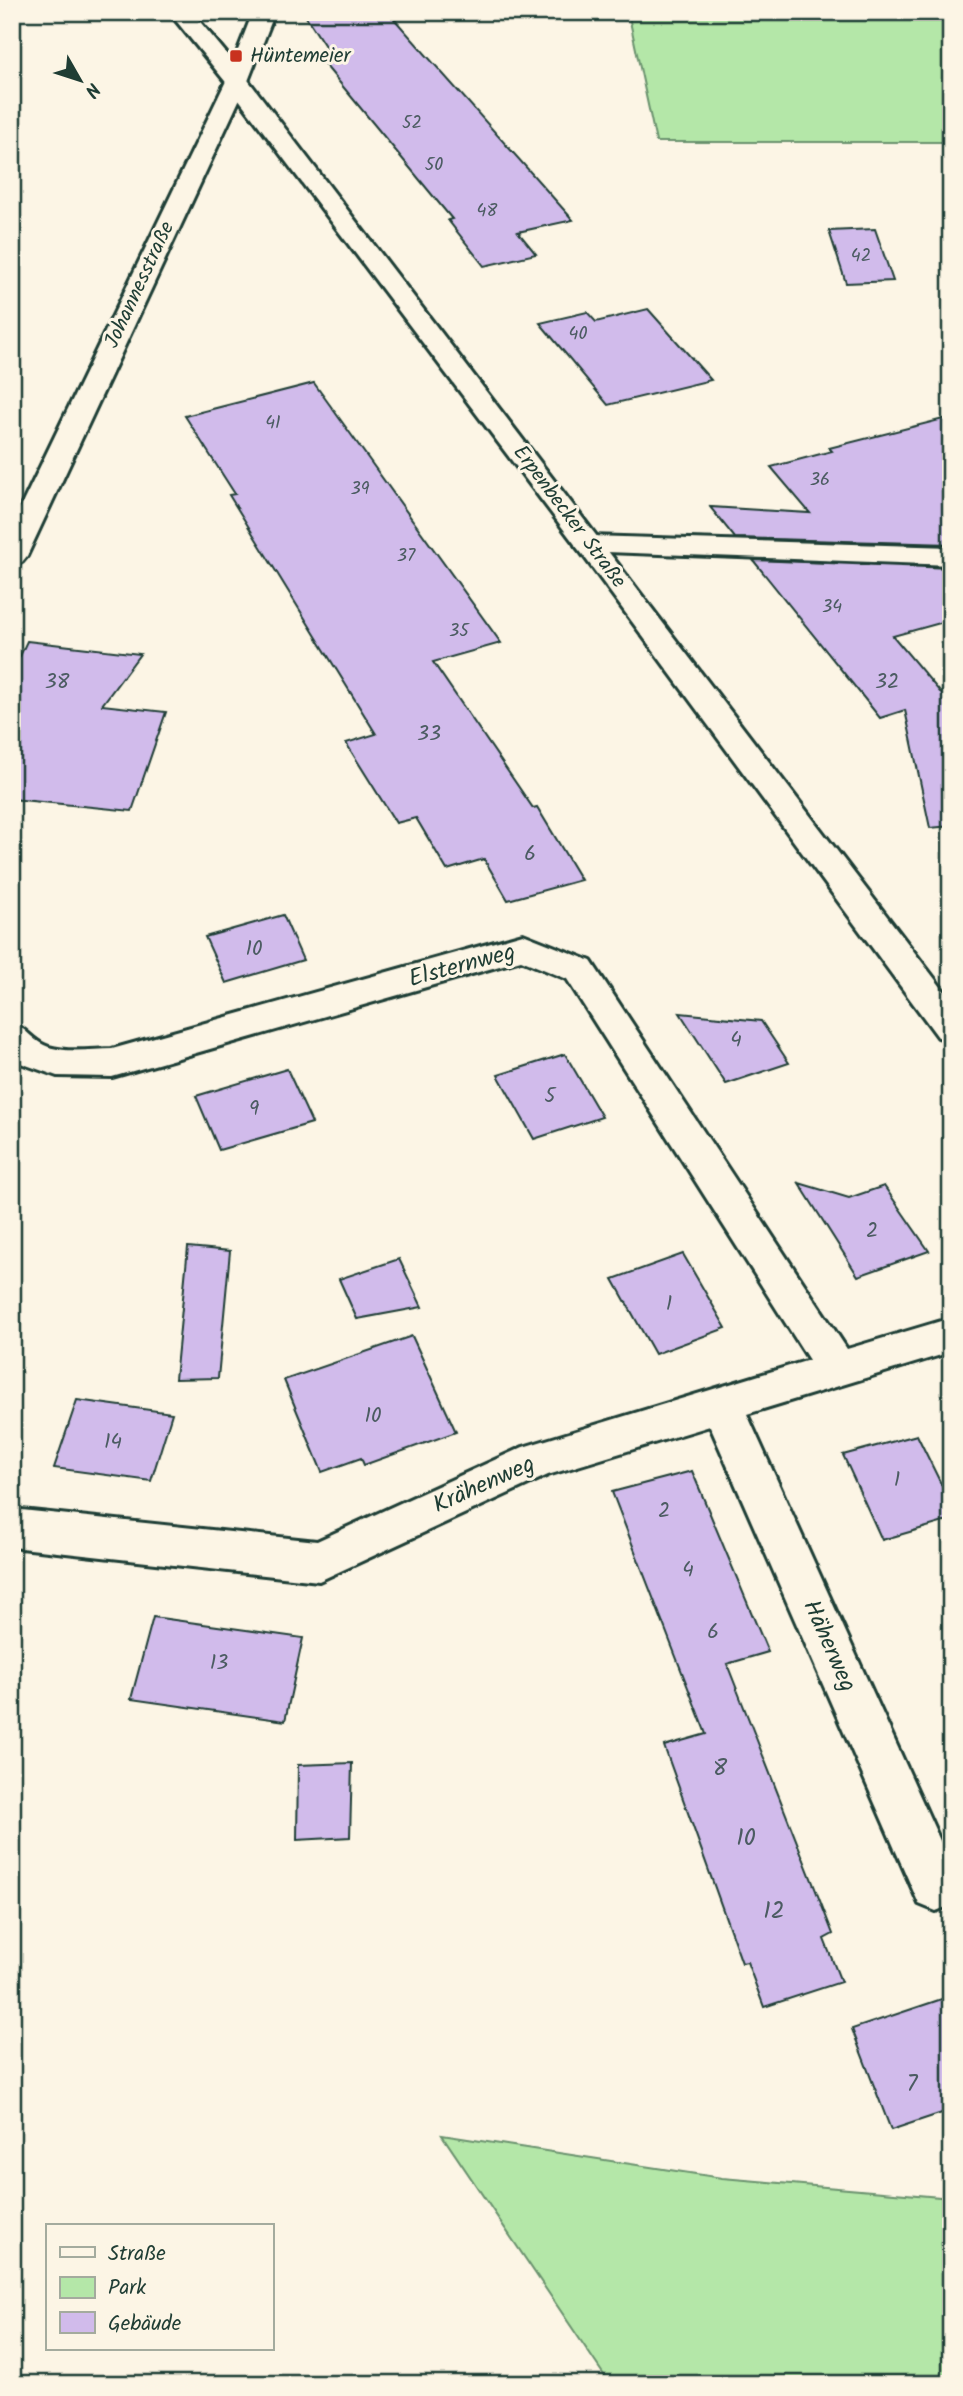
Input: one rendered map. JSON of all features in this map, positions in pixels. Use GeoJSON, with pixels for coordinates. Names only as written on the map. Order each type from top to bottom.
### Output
{"type":"FeatureCollection","features":[{"type":"Feature","properties":{"kind":"street","name":"Erpenbecker Straße"},"geometry":{"type":"LineString","coordinates":[[180,12],[237,81],[590,544],[951,1027]]}},
{"type":"Feature","properties":{"kind":"street","name":"Johannesstraße"},"geometry":{"type":"LineString","coordinates":[[12,556],[237,81],[264,12]]}},
{"type":"Feature","properties":{"kind":"street"},"geometry":{"type":"LineString","coordinates":[[590,544],[951,556]]}},
{"type":"Feature","properties":{"kind":"street","name":"Elsternweg"},"geometry":{"type":"LineString","coordinates":[[12,1037],[17,1046],[35,1057],[62,1063],[112,1063],[523,947],[579,970],[836,1369]]}},
{"type":"Feature","properties":{"kind":"street","name":"Krähenweg"},"geometry":{"type":"LineString","coordinates":[[12,1528],[319,1561],[538,1460],[951,1335]]}},
{"type":"Feature","properties":{"kind":"street","name":"Häherweg"},"geometry":{"type":"LineString","coordinates":[[722,1405],[936,1887]]}},
{"type":"Feature","properties":{"kind":"green space"},"geometry":{"type":"Polygon","coordinates":[[[628,12],[951,12],[951,142],[656,142],[628,12]]]}},
{"type":"Feature","properties":{"kind":"green space"},"geometry":{"type":"Polygon","coordinates":[[[442,2135],[722,2178],[951,2198],[951,2384],[610,2384],[442,2135]]]}},
{"type":"Feature","properties":{"kind":"building"},"geometry":{"type":"Polygon","coordinates":[[[303,12],[388,12],[573,220],[518,232],[536,254],[484,266],[448,220],[452,219],[321,60],[332,57],[303,12]]]}},
{"type":"Feature","properties":{"kind":"building"},"geometry":{"type":"Polygon","coordinates":[[[875,229],[893,281],[846,283],[829,231],[875,229]]]}},
{"type":"Feature","properties":{"kind":"building"},"geometry":{"type":"Polygon","coordinates":[[[648,309],[711,380],[608,405],[540,323],[587,312],[596,322],[648,309]]]}},
{"type":"Feature","properties":{"kind":"building"},"geometry":{"type":"Polygon","coordinates":[[[314,383],[501,643],[433,662],[533,808],[537,807],[581,880],[508,900],[484,859],[447,870],[416,818],[396,823],[346,743],[376,734],[229,495],[235,494],[185,416],[314,383]]]}},
{"type":"Feature","properties":{"kind":"building"},"geometry":{"type":"Polygon","coordinates":[[[951,417],[951,544],[735,538],[710,507],[810,513],[771,467],[832,451],[829,448],[951,417]]]}},
{"type":"Feature","properties":{"kind":"building"},"geometry":{"type":"Polygon","coordinates":[[[753,560],[951,568],[951,620],[893,636],[951,705],[951,826],[930,828],[905,710],[880,718],[753,560]]]}},
{"type":"Feature","properties":{"kind":"building"},"geometry":{"type":"Polygon","coordinates":[[[27,641],[140,654],[102,705],[166,712],[132,811],[12,799],[12,673],[27,641]]]}},
{"type":"Feature","properties":{"kind":"building"},"geometry":{"type":"Polygon","coordinates":[[[283,915],[303,960],[226,983],[205,937],[283,915]]]}},
{"type":"Feature","properties":{"kind":"building"},"geometry":{"type":"Polygon","coordinates":[[[680,1013],[761,1021],[789,1063],[726,1084],[680,1013]]]}},
{"type":"Feature","properties":{"kind":"building"},"geometry":{"type":"Polygon","coordinates":[[[565,1054],[602,1117],[534,1139],[498,1075],[565,1054]]]}},
{"type":"Feature","properties":{"kind":"building"},"geometry":{"type":"Polygon","coordinates":[[[287,1069],[312,1123],[219,1150],[196,1096],[287,1069]]]}},
{"type":"Feature","properties":{"kind":"building"},"geometry":{"type":"Polygon","coordinates":[[[799,1183],[849,1198],[884,1186],[929,1251],[858,1276],[799,1183]]]}},
{"type":"Feature","properties":{"kind":"building"},"geometry":{"type":"Polygon","coordinates":[[[188,1247],[230,1251],[218,1378],[175,1379],[188,1247]]]}},
{"type":"Feature","properties":{"kind":"building"},"geometry":{"type":"Polygon","coordinates":[[[683,1254],[726,1328],[655,1354],[613,1279],[683,1254]]]}},
{"type":"Feature","properties":{"kind":"building"},"geometry":{"type":"Polygon","coordinates":[[[399,1259],[422,1307],[357,1319],[339,1279],[399,1259]]]}},
{"type":"Feature","properties":{"kind":"building"},"geometry":{"type":"Polygon","coordinates":[[[412,1336],[456,1432],[364,1465],[361,1458],[322,1472],[284,1380],[412,1336]]]}},
{"type":"Feature","properties":{"kind":"building"},"geometry":{"type":"Polygon","coordinates":[[[77,1400],[172,1413],[151,1481],[54,1468],[77,1400]]]}},
{"type":"Feature","properties":{"kind":"building"},"geometry":{"type":"Polygon","coordinates":[[[917,1435],[951,1504],[951,1520],[882,1540],[843,1455],[917,1435]]]}},
{"type":"Feature","properties":{"kind":"building"},"geometry":{"type":"Polygon","coordinates":[[[692,1471],[768,1652],[727,1664],[833,1934],[824,1939],[841,1982],[764,2007],[747,1962],[742,1963],[664,1746],[706,1734],[612,1492],[692,1471]]]}},
{"type":"Feature","properties":{"kind":"building"},"geometry":{"type":"Polygon","coordinates":[[[153,1617],[303,1638],[285,1721],[131,1699],[153,1617]]]}},
{"type":"Feature","properties":{"kind":"building"},"geometry":{"type":"Polygon","coordinates":[[[352,1763],[350,1837],[297,1840],[298,1765],[352,1763]]]}},
{"type":"Feature","properties":{"kind":"building"},"geometry":{"type":"Polygon","coordinates":[[[951,1996],[951,2110],[891,2130],[852,2029],[951,1996]]]}},
{"type":"Feature","properties":{"kind":"place","name":"Hüntemeier"},"geometry":{"type":"Point","coordinates":[236,56]}}]}
